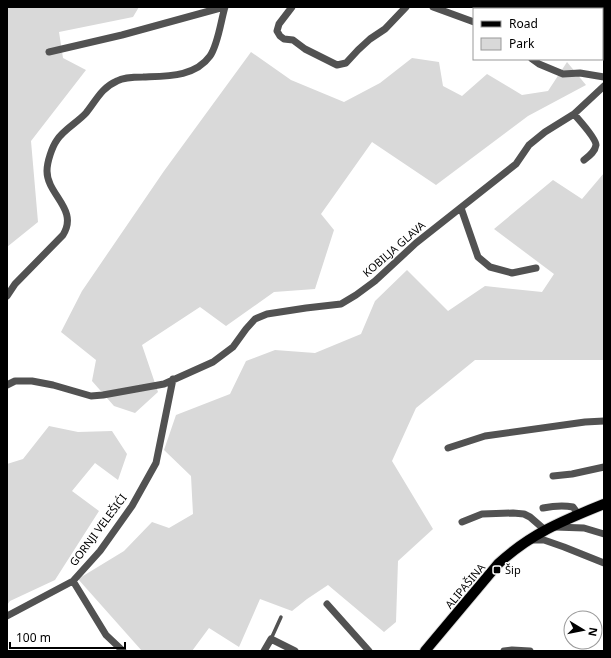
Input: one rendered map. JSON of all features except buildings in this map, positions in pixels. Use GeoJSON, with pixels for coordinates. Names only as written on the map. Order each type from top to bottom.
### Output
{"type":"FeatureCollection","features":[{"type":"Feature","properties":{"kind":"main road","name":"ALIPAŠINA"},"geometry":{"type":"LineString","coordinates":[[425,651],[498,564],[511,552],[527,540],[548,529],[578,514],[604,504]]}},
{"type":"Feature","properties":{"kind":"street"},"geometry":{"type":"LineString","coordinates":[[7,296],[15,284],[63,235],[67,229],[68,216],[49,181],[47,171],[57,139],[85,114],[102,90],[117,80],[133,77],[178,75],[194,70],[203,64],[211,55],[220,29],[224,7],[122,35],[49,52]]}},
{"type":"Feature","properties":{"kind":"street"},"geometry":{"type":"LineString","coordinates":[[292,7],[279,24],[277,31],[280,36],[284,39],[293,40],[337,65],[346,63],[370,39],[385,29],[406,7]]}},
{"type":"Feature","properties":{"kind":"street"},"geometry":{"type":"LineString","coordinates":[[433,7],[473,22]]}},
{"type":"Feature","properties":{"kind":"street"},"geometry":{"type":"LineString","coordinates":[[533,60],[539,64],[563,74],[580,73],[604,77]]}},
{"type":"Feature","properties":{"kind":"street","name":"KOBILJA GLAVA"},"geometry":{"type":"LineString","coordinates":[[173,378],[213,362],[233,347],[246,329],[255,320],[267,314],[341,304],[356,295],[375,281],[416,243],[516,164],[521,159],[525,149],[536,139],[574,114],[604,86]]}},
{"type":"Feature","properties":{"kind":"street"},"geometry":{"type":"LineString","coordinates":[[574,114],[595,140],[596,146],[592,154],[584,160]]}},
{"type":"Feature","properties":{"kind":"street"},"geometry":{"type":"LineString","coordinates":[[461,208],[478,257],[490,266],[512,273],[536,268]]}},
{"type":"Feature","properties":{"kind":"street"},"geometry":{"type":"LineString","coordinates":[[7,385],[15,381],[32,381],[91,396],[164,384],[173,378]]}},
{"type":"Feature","properties":{"kind":"street","name":"GORNJI VELEŠIĆI"},"geometry":{"type":"LineString","coordinates":[[7,616],[73,582],[100,551],[132,506],[156,463],[173,378]]}},
{"type":"Feature","properties":{"kind":"street"},"geometry":{"type":"LineString","coordinates":[[448,448],[485,436],[585,422],[604,421]]}},
{"type":"Feature","properties":{"kind":"street"},"geometry":{"type":"LineString","coordinates":[[553,476],[572,474],[604,467]]}},
{"type":"Feature","properties":{"kind":"street"},"geometry":{"type":"LineString","coordinates":[[543,508],[551,506],[573,507],[578,514]]}},
{"type":"Feature","properties":{"kind":"street"},"geometry":{"type":"LineString","coordinates":[[462,522],[482,514],[513,513],[524,514],[548,529],[584,528],[604,534]]}},
{"type":"Feature","properties":{"kind":"street"},"geometry":{"type":"LineString","coordinates":[[527,540],[544,540],[604,563]]}},
{"type":"Feature","properties":{"kind":"street"},"geometry":{"type":"LineString","coordinates":[[73,582],[106,635],[123,651]]}},
{"type":"Feature","properties":{"kind":"street"},"geometry":{"type":"LineString","coordinates":[[327,604],[369,651]]}},
{"type":"Feature","properties":{"kind":"street"},"geometry":{"type":"LineString","coordinates":[[264,651],[271,639],[295,651]]}},
{"type":"Feature","properties":{"kind":"street"},"geometry":{"type":"LineString","coordinates":[[504,651],[530,651]]}},
{"type":"Feature","properties":{"kind":"lane"},"geometry":{"type":"LineString","coordinates":[[271,639],[281,617]]}},
{"type":"Feature","properties":{"kind":"green space"},"geometry":{"type":"Polygon","coordinates":[[[7,7],[139,7],[133,17],[59,32],[63,58],[86,70],[31,141],[38,222],[7,247],[7,7]]]}},
{"type":"Feature","properties":{"kind":"green space"},"geometry":{"type":"Polygon","coordinates":[[[472,7],[604,7],[604,25],[603,26],[603,8],[472,7]]]}},
{"type":"Feature","properties":{"kind":"green space"},"geometry":{"type":"Polygon","coordinates":[[[251,52],[291,80],[344,102],[380,83],[412,58],[439,62],[443,86],[462,96],[487,74],[522,95],[548,91],[567,62],[586,85],[528,116],[436,185],[372,142],[321,214],[334,230],[315,289],[274,292],[226,326],[200,307],[142,345],[158,392],[135,413],[114,406],[92,381],[96,360],[61,332],[82,291],[164,171],[251,52]]]}},
{"type":"Feature","properties":{"kind":"green space"},"geometry":{"type":"Polygon","coordinates":[[[604,173],[604,360],[475,360],[416,408],[392,461],[433,529],[398,561],[396,622],[384,632],[328,585],[292,611],[260,599],[239,647],[209,628],[192,651],[142,651],[78,579],[124,551],[152,522],[169,528],[193,514],[191,476],[164,450],[176,415],[230,394],[246,361],[275,350],[315,353],[361,334],[375,301],[407,270],[448,311],[485,286],[542,292],[554,274],[494,229],[553,180],[582,199],[604,173]]]}},
{"type":"Feature","properties":{"kind":"green space"},"geometry":{"type":"Polygon","coordinates":[[[49,426],[78,432],[112,431],[127,454],[118,480],[95,463],[72,491],[99,511],[55,580],[10,601],[7,605],[7,464],[23,459],[49,426]]]}},
{"type":"Feature","properties":{"kind":"place","name":"Šip"},"geometry":{"type":"Point","coordinates":[497,570]}}]}
